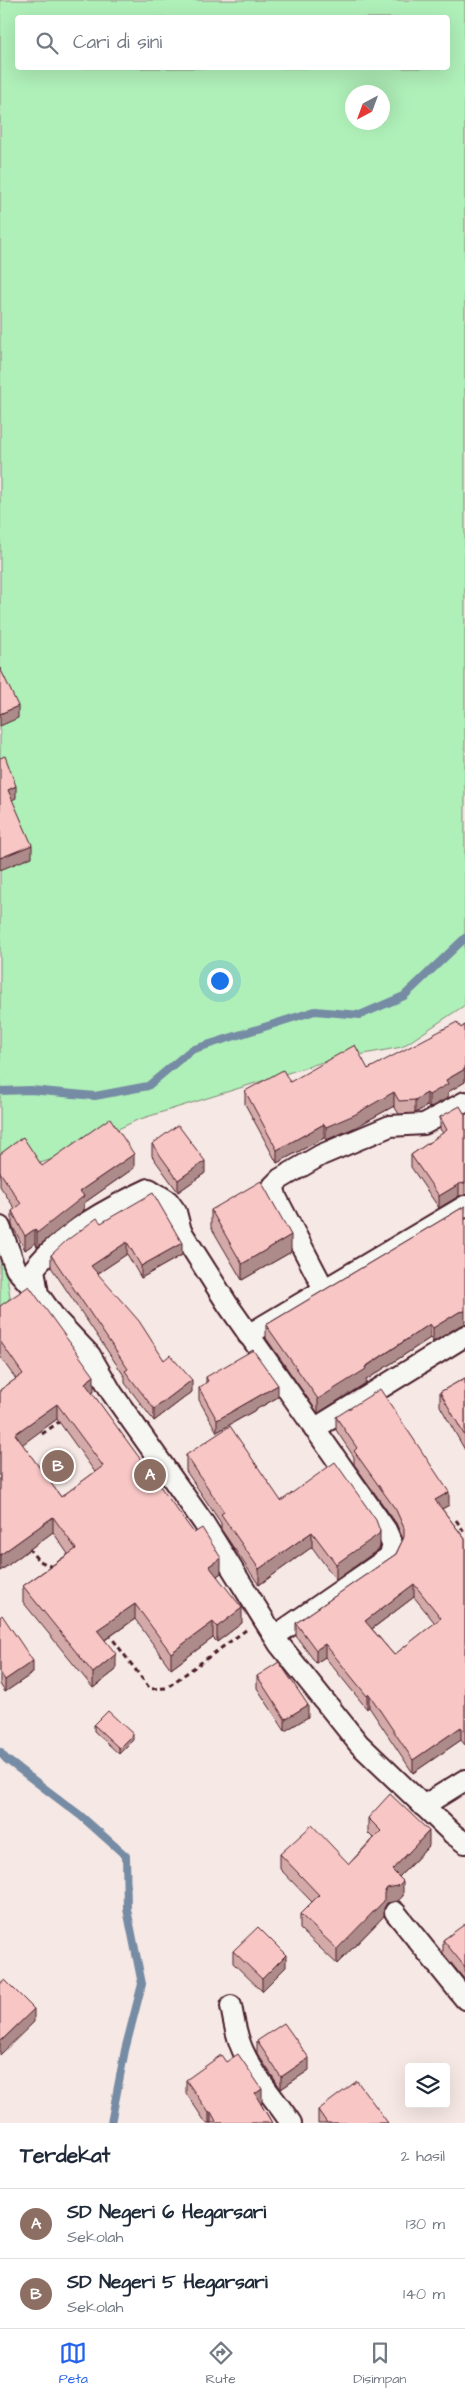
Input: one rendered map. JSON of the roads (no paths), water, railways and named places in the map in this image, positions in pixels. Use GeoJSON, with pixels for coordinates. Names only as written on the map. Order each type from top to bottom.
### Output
{"type":"FeatureCollection","features":[{"type":"Feature","properties":{"kind":"street"},"geometry":{"type":"LineString","coordinates":[[324,1289],[277,1200],[273,1186],[280,1178],[321,1155],[390,1126],[424,1124],[465,1102]]}},
{"type":"Feature","properties":{"kind":"street"},"geometry":{"type":"LineString","coordinates":[[38,1294],[34,1269],[48,1251],[123,1201],[149,1189],[168,1201],[176,1212],[181,1231],[248,1335],[386,1530],[393,1546],[389,1557],[275,1636]]}},
{"type":"Feature","properties":{"kind":"street"},"geometry":{"type":"LineString","coordinates":[[248,1335],[465,1206]]}},
{"type":"Feature","properties":{"kind":"street"},"geometry":{"type":"LineString","coordinates":[[0,1227],[16,1269],[38,1294],[56,1319],[90,1355],[112,1393],[203,1522],[275,1636],[359,1744],[423,1806],[465,1843]]}},
{"type":"Feature","properties":{"kind":"street"},"geometry":{"type":"LineString","coordinates":[[314,1429],[465,1336]]}},
{"type":"Feature","properties":{"kind":"street"},"geometry":{"type":"LineString","coordinates":[[423,1806],[465,1780]]}},
{"type":"Feature","properties":{"kind":"street"},"geometry":{"type":"LineString","coordinates":[[395,1912],[465,1999]]}},
{"type":"Feature","properties":{"kind":"street"},"geometry":{"type":"LineString","coordinates":[[231,2006],[235,2027],[244,2054],[291,2123]]}},
{"type":"Feature","properties":{"kind":"waterway"},"geometry":{"type":"LineString","coordinates":[[0,1091],[31,1090],[95,1096],[148,1086],[191,1050],[315,1011],[360,1015],[404,996],[465,938]]}},
{"type":"Feature","properties":{"kind":"waterway"},"geometry":{"type":"LineString","coordinates":[[0,1752],[6,1759],[81,1816],[126,1856],[127,1909],[142,1984],[125,2050],[111,2123]]}},
{"type":"Feature","properties":{"kind":"place","name":"SD Negeri 5 Hegarsari"},"geometry":{"type":"Point","coordinates":[58,1466]}},
{"type":"Feature","properties":{"kind":"place","name":"SD Negeri 6 Hegarsari"},"geometry":{"type":"Point","coordinates":[150,1475]}}]}
